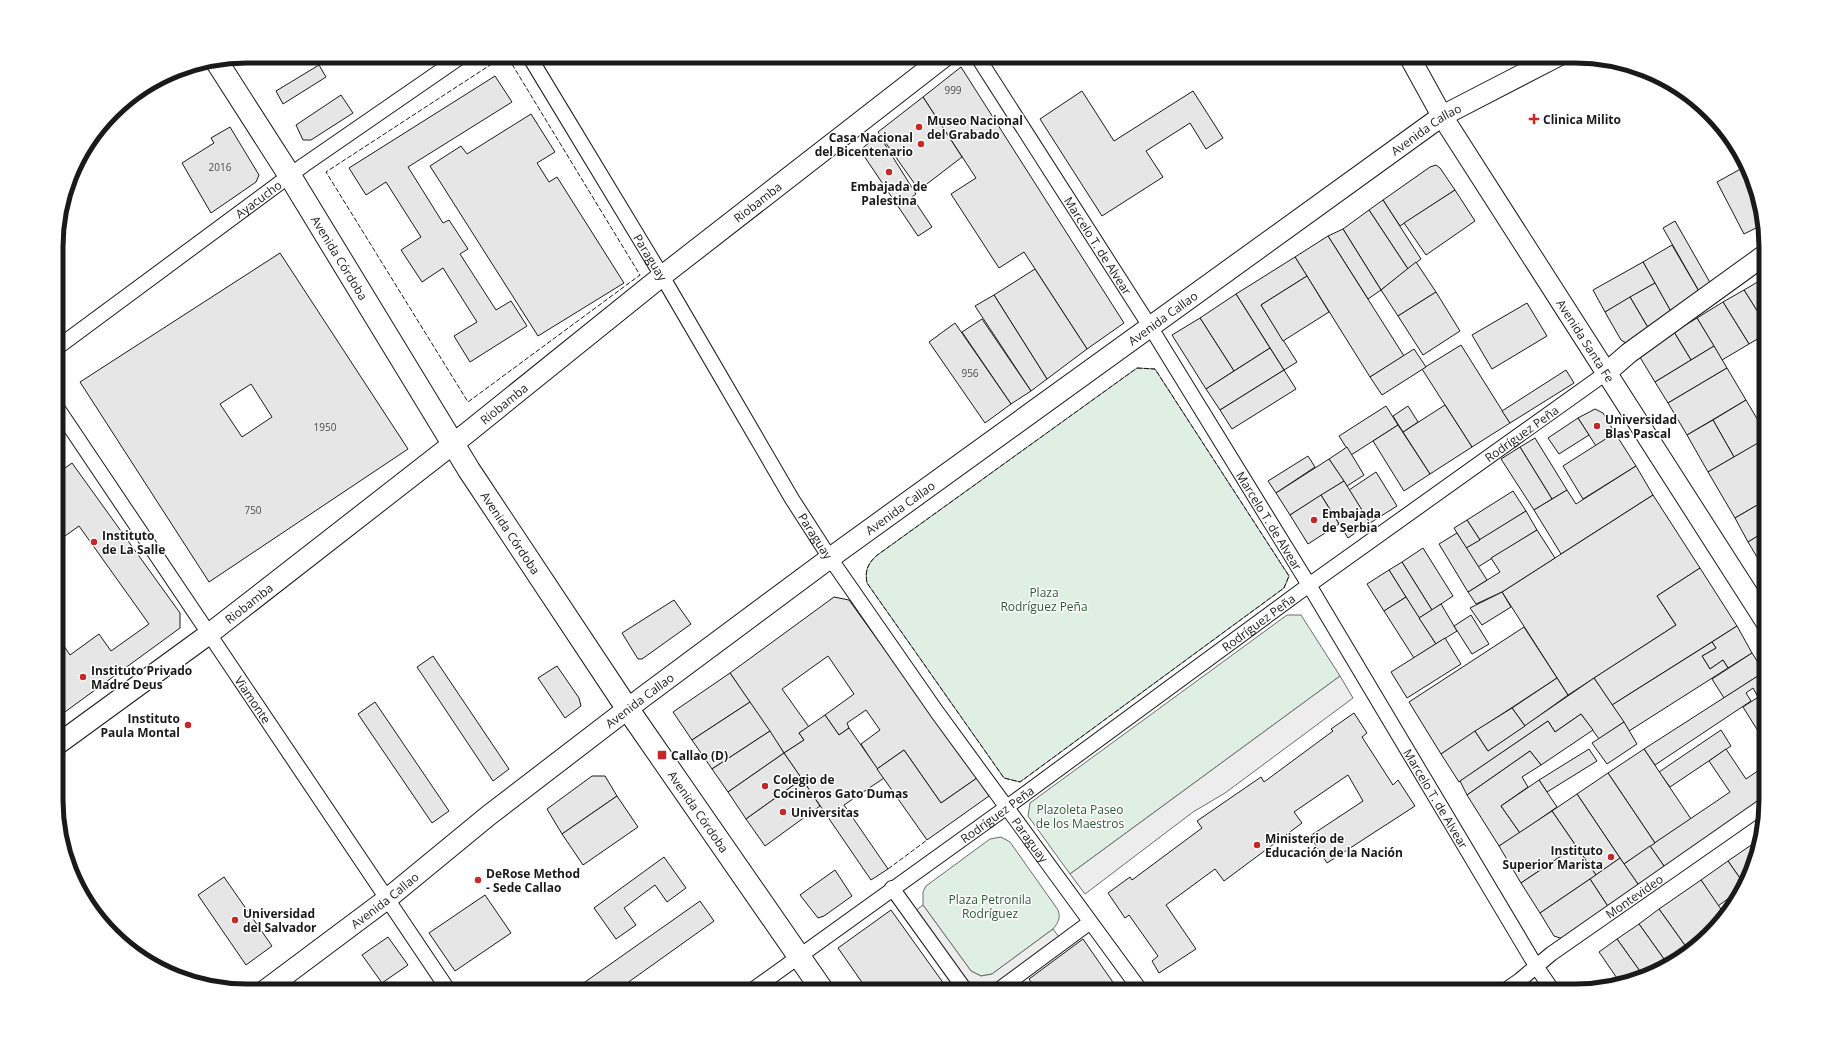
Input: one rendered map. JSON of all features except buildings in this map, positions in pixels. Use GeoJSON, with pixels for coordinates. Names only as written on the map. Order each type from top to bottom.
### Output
{"type":"FeatureCollection","features":[{"type":"Feature","properties":{"kind":"main road","name":"Riobamba"},"geometry":{"type":"LineString","coordinates":[[63,740],[209,634],[453,444],[662,276],[936,63]]}},
{"type":"Feature","properties":{"kind":"main road","name":"Avenida Santa Fe"},"geometry":{"type":"LineString","coordinates":[[1413,63],[1442,116],[1759,611]]}},
{"type":"Feature","properties":{"kind":"main road","name":"Avenida Callao"},"geometry":{"type":"LineString","coordinates":[[273,984],[387,899],[488,816],[627,708],[830,558],[1151,328],[1442,116],[1544,63]]}},
{"type":"Feature","properties":{"kind":"main road","name":"Avenida Córdoba"},"geometry":{"type":"LineString","coordinates":[[219,66],[290,176],[453,444],[627,708],[818,984]]}},
{"type":"Feature","properties":{"kind":"main road","name":"Rodríguez Peña"},"geometry":{"type":"LineString","coordinates":[[1606,373],[1629,353],[1759,259]]}},
{"type":"Feature","properties":{"kind":"street","name":"Ayacucho"},"geometry":{"type":"LineString","coordinates":[[63,343],[290,176],[452,63]]}},
{"type":"Feature","properties":{"kind":"street","name":"Paraguay"},"geometry":{"type":"LineString","coordinates":[[533,63],[662,276],[792,499],[830,558],[937,712],[1136,984]]}},
{"type":"Feature","properties":{"kind":"street","name":"Marcelo T. de Alvear"},"geometry":{"type":"LineString","coordinates":[[981,63],[1151,328],[1309,585],[1536,966],[1549,984]]}},
{"type":"Feature","properties":{"kind":"street","name":"Rodríguez Peña"},"geometry":{"type":"LineString","coordinates":[[761,984],[892,888],[1007,807],[1309,585],[1606,373]]}},
{"type":"Feature","properties":{"kind":"street","name":"Viamonte"},"geometry":{"type":"LineString","coordinates":[[63,416],[445,984]]}},
{"type":"Feature","properties":{"kind":"street","name":"Montevideo"},"geometry":{"type":"LineString","coordinates":[[1514,984],[1551,954],[1759,809]]}},
{"type":"Feature","properties":{"kind":"street"},"geometry":{"type":"LineString","coordinates":[[892,888],[961,984]]}},
{"type":"Feature","properties":{"kind":"street"},"geometry":{"type":"LineString","coordinates":[[1007,984],[1090,923]]}},
{"type":"Feature","properties":{"kind":"green space","name":"Plaza Rodríguez Peña"},"geometry":{"type":"Polygon","coordinates":[[[1137,368],[1155,369],[1289,576],[1284,588],[1020,782],[1004,778],[867,583],[867,568],[876,556],[1137,368]]]}},
{"type":"Feature","properties":{"kind":"green space","name":"Plazoleta Paseo de los Maestros"},"geometry":{"type":"Polygon","coordinates":[[[1287,615],[1301,615],[1340,676],[1070,874],[1028,816],[1030,803],[1287,615]]]}},
{"type":"Feature","properties":{"kind":"green space","name":"Plaza Petronila Rodríguez"},"geometry":{"type":"Polygon","coordinates":[[[1001,837],[1010,842],[1058,910],[1059,918],[1053,929],[992,974],[981,976],[971,971],[923,905],[923,892],[926,886],[990,839],[1001,837]]]}},
{"type":"Feature","properties":{"kind":"shaded area"},"geometry":{"type":"Polygon","coordinates":[[[1340,676],[1353,698],[1225,793],[1193,812],[1085,894],[1070,874],[1340,676]]]}},
{"type":"Feature","properties":{"kind":"shaded area"},"geometry":{"type":"Polygon","coordinates":[[[923,905],[971,971],[981,976],[992,974],[1053,929],[1059,937],[995,984],[970,984],[915,911],[923,905]]]}},
{"type":"Feature","properties":{"kind":"fence"},"geometry":{"type":"LineString","coordinates":[[493,63],[326,172],[468,402],[640,275],[511,63]]}},
{"type":"Feature","properties":{"kind":"fence"},"geometry":{"type":"LineString","coordinates":[[1137,368],[1155,369],[1289,576],[1284,588],[1020,782],[1004,778],[867,583],[867,568],[876,556],[1137,368]]}},
{"type":"Feature","properties":{"kind":"fence"},"geometry":{"type":"LineString","coordinates":[[888,869],[927,840]]}},
{"type":"Feature","properties":{"kind":"place","name":"Clinica Milito"},"geometry":{"type":"Point","coordinates":[1534,119]}},
{"type":"Feature","properties":{"kind":"place","name":"Museo Nacional del Grabado"},"geometry":{"type":"Point","coordinates":[919,127]}},
{"type":"Feature","properties":{"kind":"place","name":"Casa Nacional del Bicentenario"},"geometry":{"type":"Point","coordinates":[921,144]}},
{"type":"Feature","properties":{"kind":"place","name":"Embajada de Palestina"},"geometry":{"type":"Point","coordinates":[889,172]}},
{"type":"Feature","properties":{"kind":"place","name":"Universidad Blas Pascal"},"geometry":{"type":"Point","coordinates":[1597,426]}},
{"type":"Feature","properties":{"kind":"place","name":"Embajada de Serbia"},"geometry":{"type":"Point","coordinates":[1314,520]}},
{"type":"Feature","properties":{"kind":"place","name":"Instituto de La Salle"},"geometry":{"type":"Point","coordinates":[94,542]}},
{"type":"Feature","properties":{"kind":"place","name":"Instituto Privado Madre Deus"},"geometry":{"type":"Point","coordinates":[83,677]}},
{"type":"Feature","properties":{"kind":"place","name":"Instituto Paula Montal"},"geometry":{"type":"Point","coordinates":[188,725]}},
{"type":"Feature","properties":{"kind":"place","name":"Callao (D)"},"geometry":{"type":"Point","coordinates":[662,755]}},
{"type":"Feature","properties":{"kind":"place","name":"Colegio de Cocineros Gato Dumas"},"geometry":{"type":"Point","coordinates":[765,786]}},
{"type":"Feature","properties":{"kind":"place","name":"Universitas"},"geometry":{"type":"Point","coordinates":[783,812]}},
{"type":"Feature","properties":{"kind":"place","name":"Ministerio de Educación de la Nación"},"geometry":{"type":"Point","coordinates":[1257,845]}},
{"type":"Feature","properties":{"kind":"place","name":"Instituto Superior Marista"},"geometry":{"type":"Point","coordinates":[1611,857]}},
{"type":"Feature","properties":{"kind":"place","name":"DeRose Method - Sede Callao"},"geometry":{"type":"Point","coordinates":[478,880]}},
{"type":"Feature","properties":{"kind":"place","name":"Universidad del Salvador"},"geometry":{"type":"Point","coordinates":[235,920]}}]}
